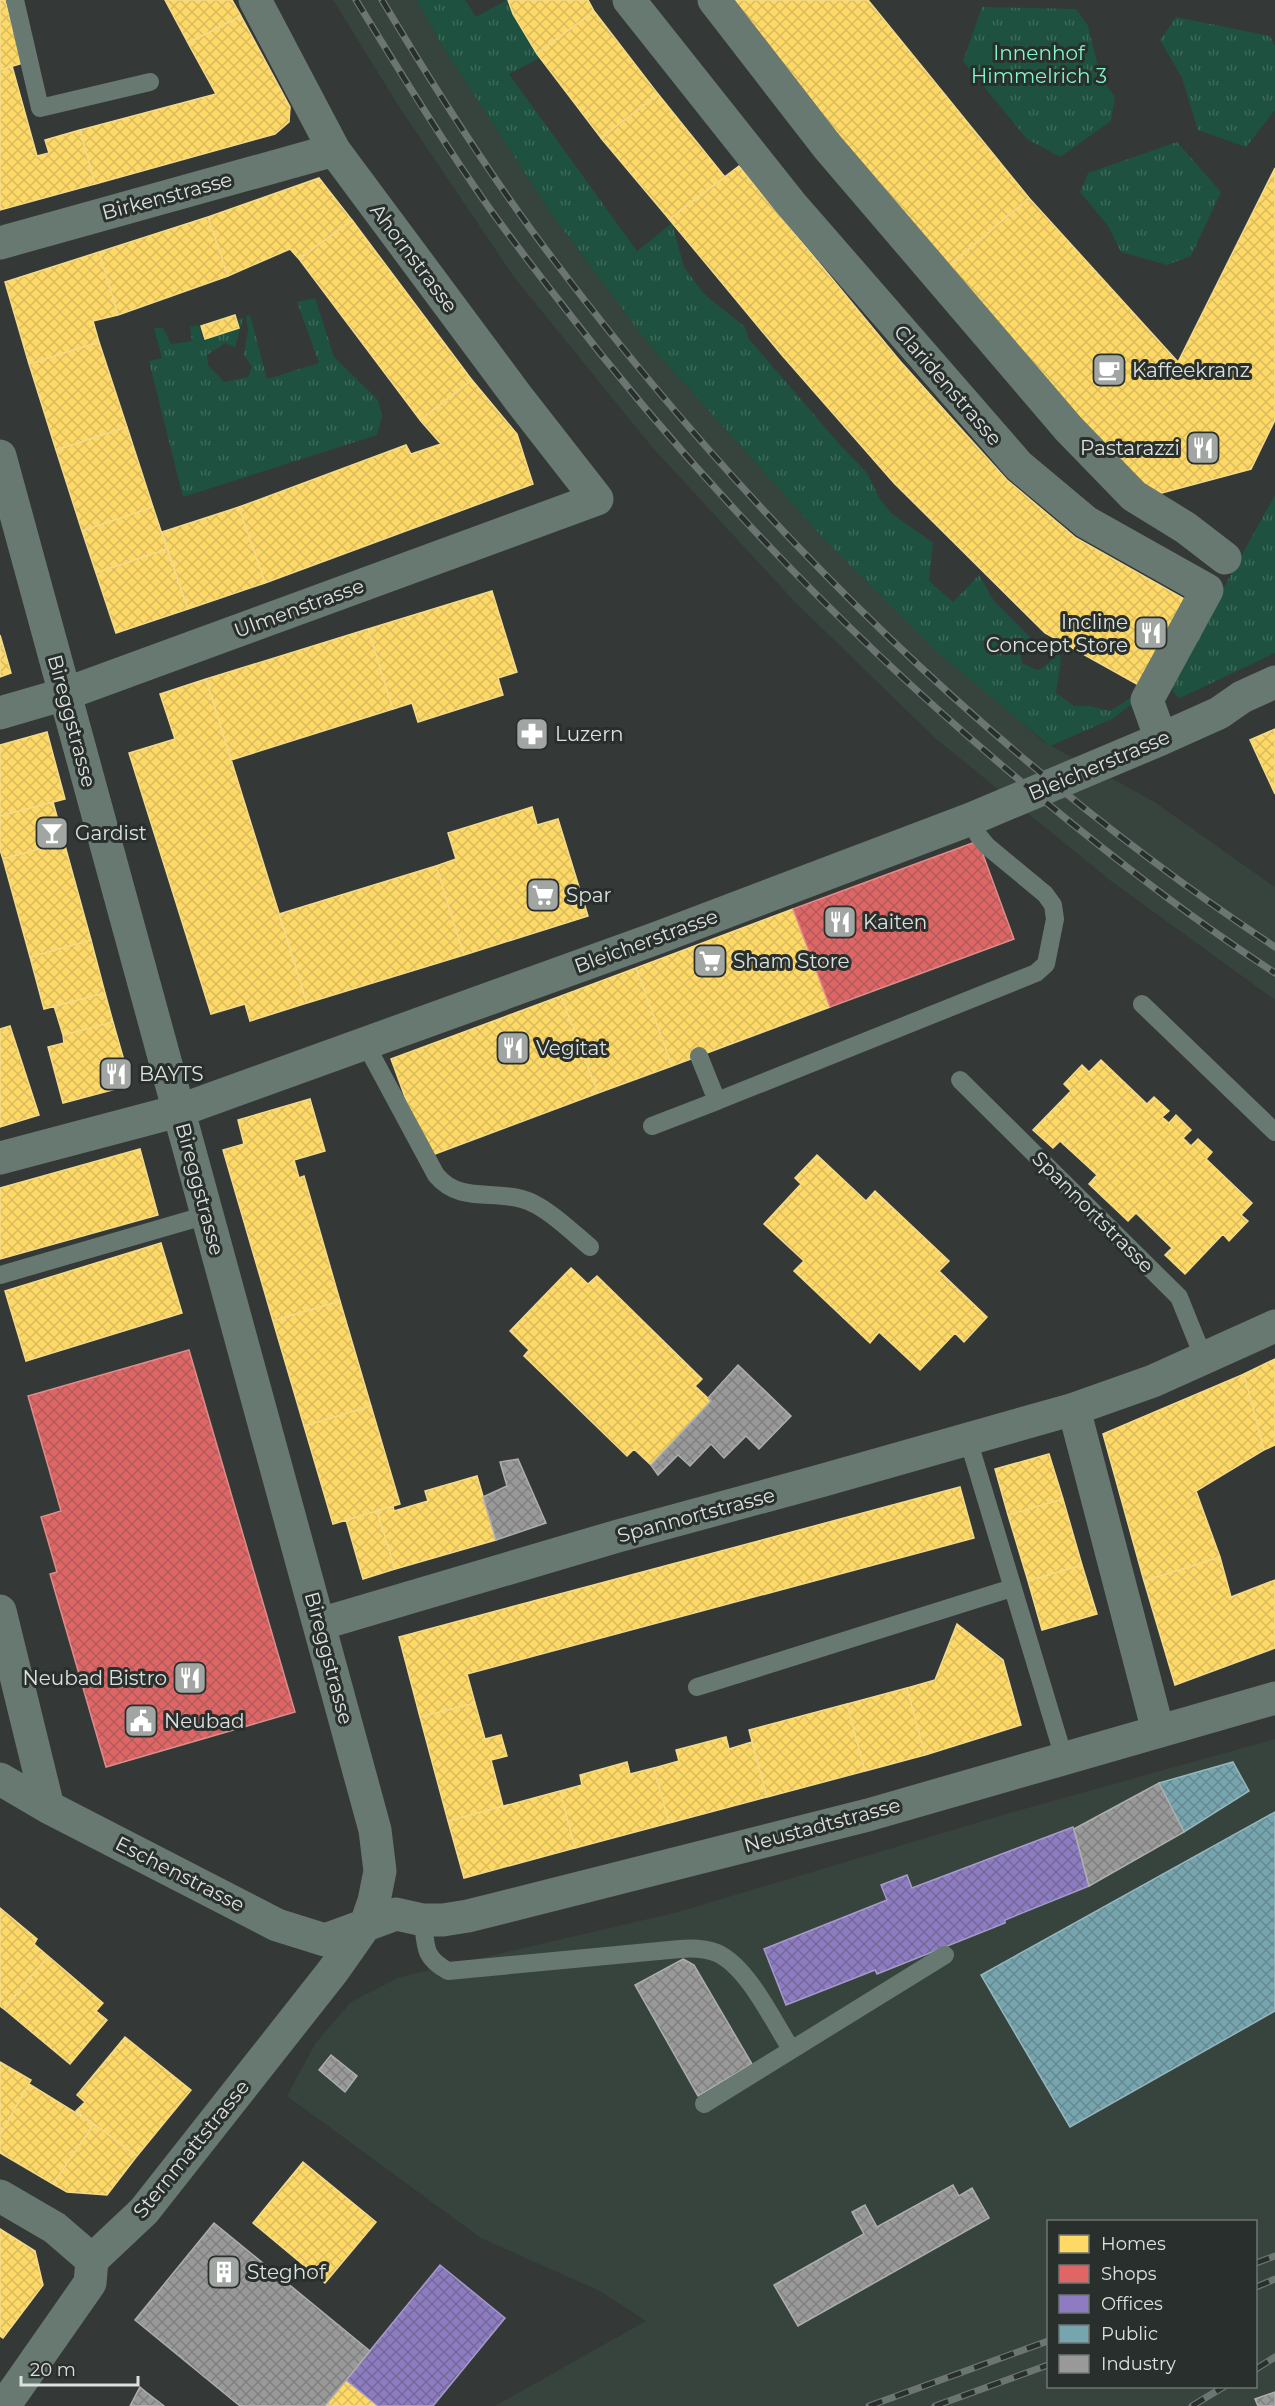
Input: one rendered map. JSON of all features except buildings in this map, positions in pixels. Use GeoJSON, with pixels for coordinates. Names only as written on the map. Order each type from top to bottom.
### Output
{"type":"FeatureCollection","features":[{"type":"Feature","properties":{"kind":"street","name":"Ahornstrasse"},"geometry":{"type":"LineString","coordinates":[[255,0],[334,150],[519,399],[597,499]]}},
{"type":"Feature","properties":{"kind":"street","name":"Claridenstrasse"},"geometry":{"type":"LineString","coordinates":[[629,0],[791,204],[1019,466],[1086,522],[1207,590],[1147,700],[1161,739]]}},
{"type":"Feature","properties":{"kind":"street"},"geometry":{"type":"LineString","coordinates":[[714,0],[827,146],[1069,429],[1134,496],[1186,528],[1225,558]]}},
{"type":"Feature","properties":{"kind":"street","name":"Birkenstrasse"},"geometry":{"type":"LineString","coordinates":[[0,243],[334,150]]}},
{"type":"Feature","properties":{"kind":"street","name":"Bireggstrasse"},"geometry":{"type":"LineString","coordinates":[[0,456],[375,1830],[380,1871],[374,1901],[366,1924]]}},
{"type":"Feature","properties":{"kind":"street","name":"Ulmenstrasse"},"geometry":{"type":"LineString","coordinates":[[0,713],[65,694],[597,499]]}},
{"type":"Feature","properties":{"kind":"street","name":"Bleicherstrasse"},"geometry":{"type":"LineString","coordinates":[[0,1158],[178,1111],[365,1043],[660,948],[1125,755],[1219,713],[1242,698],[1275,682]]}},
{"type":"Feature","properties":{"kind":"street","name":"Spannortstrasse"},"geometry":{"type":"LineString","coordinates":[[320,1624],[618,1536],[1074,1408],[1153,1381],[1275,1326]]}},
{"type":"Feature","properties":{"kind":"street"},"geometry":{"type":"LineString","coordinates":[[1074,1408],[1158,1731]]}},
{"type":"Feature","properties":{"kind":"street"},"geometry":{"type":"LineString","coordinates":[[0,1611],[48,1807]]}},
{"type":"Feature","properties":{"kind":"street","name":"Neustadtstrasse"},"geometry":{"type":"LineString","coordinates":[[366,1924],[396,1914],[423,1920],[468,1916],[823,1826],[1275,1698]]}},
{"type":"Feature","properties":{"kind":"street","name":"Eschenstrasse"},"geometry":{"type":"LineString","coordinates":[[0,1779],[48,1807],[277,1924],[325,1940],[366,1924]]}},
{"type":"Feature","properties":{"kind":"street","name":"Sternmattstrasse"},"geometry":{"type":"LineString","coordinates":[[92,2260],[144,2211],[333,1971],[366,1924]]}},
{"type":"Feature","properties":{"kind":"street"},"geometry":{"type":"LineString","coordinates":[[0,2196],[55,2228],[92,2260],[90,2283],[4,2406]]}},
{"type":"Feature","properties":{"kind":"lane"},"geometry":{"type":"LineString","coordinates":[[15,0],[40,108],[150,82]]}},
{"type":"Feature","properties":{"kind":"lane"},"geometry":{"type":"LineString","coordinates":[[652,1126],[1036,973],[1046,964],[1055,919],[1053,905],[1045,894],[987,846],[978,835],[971,819]]}},
{"type":"Feature","properties":{"kind":"lane"},"geometry":{"type":"LineString","coordinates":[[1142,1004],[1275,1132]]}},
{"type":"Feature","properties":{"kind":"lane"},"geometry":{"type":"LineString","coordinates":[[365,1043],[436,1175],[444,1185],[463,1193],[523,1199],[543,1210],[590,1247]]}},
{"type":"Feature","properties":{"kind":"lane"},"geometry":{"type":"LineString","coordinates":[[699,1056],[717,1101]]}},
{"type":"Feature","properties":{"kind":"lane","name":"Spannortstrasse"},"geometry":{"type":"LineString","coordinates":[[960,1080],[1179,1297],[1204,1359]]}},
{"type":"Feature","properties":{"kind":"lane"},"geometry":{"type":"LineString","coordinates":[[0,1275],[207,1215]]}},
{"type":"Feature","properties":{"kind":"lane"},"geometry":{"type":"LineString","coordinates":[[968,1439],[1064,1758]]}},
{"type":"Feature","properties":{"kind":"lane"},"geometry":{"type":"LineString","coordinates":[[697,1687],[1012,1588]]}},
{"type":"Feature","properties":{"kind":"lane"},"geometry":{"type":"LineString","coordinates":[[423,1920],[426,1951],[431,1960],[448,1971],[680,1949],[699,1948],[717,1953],[730,1961],[746,1979],[790,2049]]}},
{"type":"Feature","properties":{"kind":"lane"},"geometry":{"type":"LineString","coordinates":[[704,2104],[945,1955]]}},
{"type":"Feature","properties":{"kind":"shaded area"},"geometry":{"type":"Polygon","coordinates":[[[333,0],[417,0],[441,44],[553,216],[648,343],[827,542],[1042,741],[1153,801],[1275,887],[1275,1000],[1111,881],[935,738],[793,600],[652,447],[514,277],[400,108],[333,0]]]}},
{"type":"Feature","properties":{"kind":"shaded area"},"geometry":{"type":"Polygon","coordinates":[[[1275,1739],[1275,2406],[495,2406],[646,2321],[600,2291],[481,2238],[287,2096],[315,2044],[351,2002],[400,1977],[678,1912],[1006,1814],[1275,1739]]]}},
{"type":"Feature","properties":{"kind":"green space"},"geometry":{"type":"Polygon","coordinates":[[[417,0],[465,0],[476,17],[507,0],[517,0],[540,58],[509,74],[637,251],[672,223],[684,267],[704,294],[745,327],[749,339],[867,473],[880,499],[891,513],[933,543],[929,581],[953,602],[979,575],[994,601],[1032,639],[1024,643],[1020,651],[1022,663],[1037,670],[1044,667],[1059,653],[1061,660],[1056,693],[1074,706],[1090,706],[1110,711],[1134,696],[1138,699],[1114,718],[1050,746],[938,653],[827,542],[648,343],[553,216],[441,44],[417,0]]]}},
{"type":"Feature","properties":{"kind":"green space","name":"Innenhof Himmelrich 3"},"geometry":{"type":"Polygon","coordinates":[[[982,7],[1076,9],[1088,26],[1101,78],[1115,97],[1111,121],[1060,157],[1027,139],[963,61],[982,7]]]}},
{"type":"Feature","properties":{"kind":"green space","name":"Innenhof Himmelrich 3"},"geometry":{"type":"Polygon","coordinates":[[[1176,17],[1270,36],[1275,46],[1275,110],[1246,147],[1198,130],[1182,78],[1160,40],[1176,17]]]}},
{"type":"Feature","properties":{"kind":"green space"},"geometry":{"type":"Polygon","coordinates":[[[1177,142],[1221,192],[1191,256],[1167,265],[1121,252],[1108,226],[1080,192],[1088,173],[1177,142]]]}},
{"type":"Feature","properties":{"kind":"green space"},"geometry":{"type":"Polygon","coordinates":[[[315,298],[334,357],[378,400],[382,417],[377,435],[183,497],[149,361],[162,358],[154,328],[163,328],[171,344],[192,341],[190,327],[199,325],[203,340],[239,328],[238,319],[243,318],[235,348],[225,343],[207,355],[208,365],[224,382],[248,377],[252,367],[244,355],[248,330],[246,316],[250,315],[267,379],[319,363],[297,302],[315,298]]]}},
{"type":"Feature","properties":{"kind":"green space"},"geometry":{"type":"Polygon","coordinates":[[[1275,495],[1275,653],[1180,698],[1173,692],[1171,683],[1275,495]]]}},
{"type":"Feature","properties":{"kind":"railway"},"geometry":{"type":"LineString","coordinates":[[356,0],[445,143],[526,257],[610,366],[723,497],[782,560],[906,680],[1036,794],[1153,887],[1275,973]]}},
{"type":"Feature","properties":{"kind":"railway"},"geometry":{"type":"LineString","coordinates":[[382,0],[464,132],[553,259],[630,357],[711,452],[796,545],[885,633],[977,718],[1073,799],[1172,875],[1275,947]]}},
{"type":"Feature","properties":{"kind":"railway"},"geometry":{"type":"LineString","coordinates":[[1257,2263],[1275,2256]]}},
{"type":"Feature","properties":{"kind":"railway"},"geometry":{"type":"LineString","coordinates":[[1257,2287],[1275,2279]]}},
{"type":"Feature","properties":{"kind":"railway"},"geometry":{"type":"LineString","coordinates":[[869,2406],[1047,2341]]}},
{"type":"Feature","properties":{"kind":"railway"},"geometry":{"type":"LineString","coordinates":[[1257,2368],[1275,2357]]}},
{"type":"Feature","properties":{"kind":"railway"},"geometry":{"type":"LineString","coordinates":[[935,2406],[1047,2365]]}},
{"type":"Feature","properties":{"kind":"railway"},"geometry":{"type":"LineString","coordinates":[[1192,2406],[1222,2388]]}},
{"type":"Feature","properties":{"kind":"place","name":"Kaffeekranz"},"geometry":{"type":"Point","coordinates":[1109,370]}},
{"type":"Feature","properties":{"kind":"place","name":"Pastarazzi"},"geometry":{"type":"Point","coordinates":[1203,448]}},
{"type":"Feature","properties":{"kind":"place","name":"Incline Concept Store"},"geometry":{"type":"Point","coordinates":[1151,633]}},
{"type":"Feature","properties":{"kind":"place","name":"Luzern"},"geometry":{"type":"Point","coordinates":[532,734]}},
{"type":"Feature","properties":{"kind":"place","name":"Gardist"},"geometry":{"type":"Point","coordinates":[52,833]}},
{"type":"Feature","properties":{"kind":"place","name":"Spar"},"geometry":{"type":"Point","coordinates":[543,895]}},
{"type":"Feature","properties":{"kind":"place","name":"Kaiten"},"geometry":{"type":"Point","coordinates":[840,922]}},
{"type":"Feature","properties":{"kind":"place","name":"Sham Store"},"geometry":{"type":"Point","coordinates":[710,961]}},
{"type":"Feature","properties":{"kind":"place","name":"Vegitat"},"geometry":{"type":"Point","coordinates":[513,1048]}},
{"type":"Feature","properties":{"kind":"place","name":"BAYTS"},"geometry":{"type":"Point","coordinates":[116,1074]}},
{"type":"Feature","properties":{"kind":"place","name":"Neubad Bistro"},"geometry":{"type":"Point","coordinates":[190,1678]}},
{"type":"Feature","properties":{"kind":"place","name":"Neubad"},"geometry":{"type":"Point","coordinates":[141,1721]}},
{"type":"Feature","properties":{"kind":"place","name":"Steghof"},"geometry":{"type":"Point","coordinates":[224,2272]}}]}
